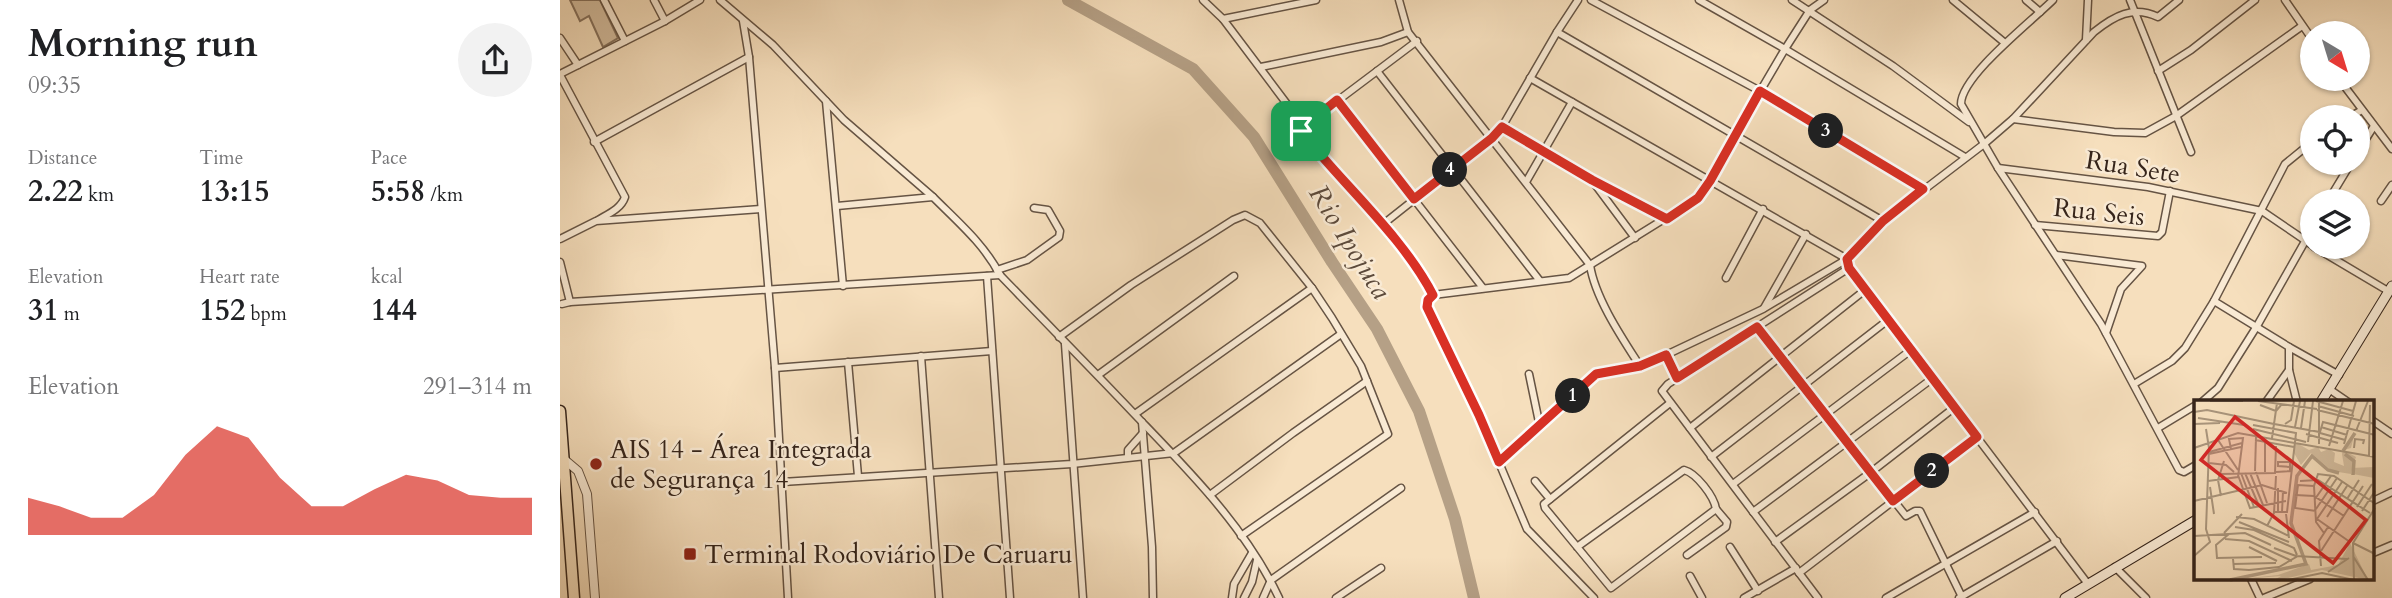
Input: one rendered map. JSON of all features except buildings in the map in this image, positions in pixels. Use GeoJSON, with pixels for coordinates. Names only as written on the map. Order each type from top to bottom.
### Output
{"type":"FeatureCollection","features":[{"type":"Feature","properties":{"kind":"highway"},"geometry":{"type":"LineString","coordinates":[[560,411],[573,598]]}},
{"type":"Feature","properties":{"kind":"main road"},"geometry":{"type":"LineString","coordinates":[[2322,400],[2390,288]]}},
{"type":"Feature","properties":{"kind":"main road"},"geometry":{"type":"LineString","coordinates":[[2065,598],[2194,521]]}},
{"type":"Feature","properties":{"kind":"street"},"geometry":{"type":"LineString","coordinates":[[604,0],[625,41]]}},
{"type":"Feature","properties":{"kind":"street"},"geometry":{"type":"LineString","coordinates":[[653,0],[665,21]]}},
{"type":"Feature","properties":{"kind":"street"},"geometry":{"type":"LineString","coordinates":[[560,239],[617,209],[625,197],[560,75],[700,0]]}},
{"type":"Feature","properties":{"kind":"street"},"geometry":{"type":"LineString","coordinates":[[720,0],[773,45],[844,120],[933,197],[981,244],[998,273],[1174,453],[1210,495],[1271,580],[1279,598]]}},
{"type":"Feature","properties":{"kind":"street"},"geometry":{"type":"LineString","coordinates":[[1203,0],[1223,19],[1290,108]]}},
{"type":"Feature","properties":{"kind":"street"},"geometry":{"type":"LineString","coordinates":[[1223,19],[1316,0]]}},
{"type":"Feature","properties":{"kind":"street"},"geometry":{"type":"LineString","coordinates":[[1399,0],[1408,32],[1590,265],[1596,286],[1640,366]]}},
{"type":"Feature","properties":{"kind":"street"},"geometry":{"type":"LineString","coordinates":[[1382,225],[1492,138],[1502,127],[1578,0]]}},
{"type":"Feature","properties":{"kind":"street"},"geometry":{"type":"LineString","coordinates":[[1591,0],[1760,91],[1923,189]]}},
{"type":"Feature","properties":{"kind":"street"},"geometry":{"type":"LineString","coordinates":[[1699,0],[1965,156]]}},
{"type":"Feature","properties":{"kind":"street"},"geometry":{"type":"LineString","coordinates":[[1792,0],[1893,66],[1973,125]]}},
{"type":"Feature","properties":{"kind":"street"},"geometry":{"type":"LineString","coordinates":[[1594,598],[1527,529],[1479,415],[1427,307],[1428,300],[1433,295],[1569,278],[1698,198],[1785,49],[1810,10],[1824,0]]}},
{"type":"Feature","properties":{"kind":"street"},"geometry":{"type":"LineString","coordinates":[[1953,0],[2005,43]]}},
{"type":"Feature","properties":{"kind":"street"},"geometry":{"type":"LineString","coordinates":[[2026,0],[2040,12]]}},
{"type":"Feature","properties":{"kind":"street"},"geometry":{"type":"LineString","coordinates":[[2053,0],[2005,43],[1967,83],[1961,99],[1963,110],[2106,333],[2179,470],[2184,472],[2194,466]]}},
{"type":"Feature","properties":{"kind":"street"},"geometry":{"type":"LineString","coordinates":[[2086,40],[2088,0]]}},
{"type":"Feature","properties":{"kind":"street"},"geometry":{"type":"LineString","coordinates":[[2130,0],[2191,152]]}},
{"type":"Feature","properties":{"kind":"street"},"geometry":{"type":"LineString","coordinates":[[1499,462],[1596,374],[1640,366],[1666,355],[1763,309],[1847,259],[1883,221],[2013,119],[2106,22],[2135,11],[2145,11],[2159,17],[2179,0]]}},
{"type":"Feature","properties":{"kind":"street"},"geometry":{"type":"LineString","coordinates":[[2158,71],[2191,50],[2255,0]]}},
{"type":"Feature","properties":{"kind":"street"},"geometry":{"type":"LineString","coordinates":[[2285,0],[2300,23]]}},
{"type":"Feature","properties":{"kind":"street"},"geometry":{"type":"LineString","coordinates":[[743,21],[749,57],[775,368],[789,598]]}},
{"type":"Feature","properties":{"kind":"street"},"geometry":{"type":"LineString","coordinates":[[2013,119],[2131,133],[2153,130],[2300,27]]}},
{"type":"Feature","properties":{"kind":"street"},"geometry":{"type":"LineString","coordinates":[[1261,67],[1395,39],[1408,32]]}},
{"type":"Feature","properties":{"kind":"street"},"geometry":{"type":"LineString","coordinates":[[1557,32],[1883,221]]}},
{"type":"Feature","properties":{"kind":"street"},"geometry":{"type":"LineString","coordinates":[[560,38],[578,65]]}},
{"type":"Feature","properties":{"kind":"street"},"geometry":{"type":"LineString","coordinates":[[1417,41],[1300,130],[1382,225],[1433,295]]}},
{"type":"Feature","properties":{"kind":"street"},"geometry":{"type":"LineString","coordinates":[[594,142],[749,57]]}},
{"type":"Feature","properties":{"kind":"street"},"geometry":{"type":"LineString","coordinates":[[1377,71],[1540,281]]}},
{"type":"Feature","properties":{"kind":"street"},"geometry":{"type":"LineString","coordinates":[[1530,78],[1847,259],[1849,268],[1865,290],[2088,584]]}},
{"type":"Feature","properties":{"kind":"street"},"geometry":{"type":"LineString","coordinates":[[1337,100],[1483,288]]}},
{"type":"Feature","properties":{"kind":"street"},"geometry":{"type":"LineString","coordinates":[[826,101],[843,286]]}},
{"type":"Feature","properties":{"kind":"street"},"geometry":{"type":"LineString","coordinates":[[1526,182],[1572,102]]}},
{"type":"Feature","properties":{"kind":"street"},"geometry":{"type":"LineString","coordinates":[[2370,121],[2392,149]]}},
{"type":"Feature","properties":{"kind":"street"},"geometry":{"type":"LineString","coordinates":[[2370,132],[2374,126]]}},
{"type":"Feature","properties":{"kind":"street"},"geometry":{"type":"LineString","coordinates":[[1502,127],[1592,180],[1667,219]]}},
{"type":"Feature","properties":{"kind":"street"},"geometry":{"type":"LineString","coordinates":[[2134,384],[2179,354],[2214,301],[2285,164],[2300,152]]}},
{"type":"Feature","properties":{"kind":"street","name":"Rua Sete"},"geometry":{"type":"LineString","coordinates":[[1998,168],[2170,191],[2262,211]]}},
{"type":"Feature","properties":{"kind":"street"},"geometry":{"type":"LineString","coordinates":[[1592,180],[1635,237]]}},
{"type":"Feature","properties":{"kind":"street"},"geometry":{"type":"LineString","coordinates":[[2381,201],[2392,186]]}},
{"type":"Feature","properties":{"kind":"street","name":"Rua Seis"},"geometry":{"type":"LineString","coordinates":[[2035,225],[2158,236],[2162,232],[2170,191]]}},
{"type":"Feature","properties":{"kind":"street"},"geometry":{"type":"LineString","coordinates":[[837,206],[933,197]]}},
{"type":"Feature","properties":{"kind":"street"},"geometry":{"type":"LineString","coordinates":[[561,305],[570,302],[987,276],[1027,260],[1059,237],[1060,232],[1048,210],[1034,208]]}},
{"type":"Feature","properties":{"kind":"street"},"geometry":{"type":"LineString","coordinates":[[596,221],[761,209]]}},
{"type":"Feature","properties":{"kind":"street"},"geometry":{"type":"LineString","coordinates":[[1726,278],[1763,209]]}},
{"type":"Feature","properties":{"kind":"street"},"geometry":{"type":"LineString","coordinates":[[2262,211],[2300,238]]}},
{"type":"Feature","properties":{"kind":"street"},"geometry":{"type":"LineString","coordinates":[[1059,337],[1131,285],[1245,215],[1260,223],[1312,288],[1361,366],[1388,434],[1241,536]]}},
{"type":"Feature","properties":{"kind":"street"},"geometry":{"type":"LineString","coordinates":[[1763,309],[1806,234]]}},
{"type":"Feature","properties":{"kind":"street"},"geometry":{"type":"LineString","coordinates":[[2204,400],[2218,388],[2300,250]]}},
{"type":"Feature","properties":{"kind":"street"},"geometry":{"type":"LineString","coordinates":[[2056,256],[2142,266],[2121,289],[2106,333]]}},
{"type":"Feature","properties":{"kind":"street"},"geometry":{"type":"LineString","coordinates":[[2337,259],[2390,288]]}},
{"type":"Feature","properties":{"kind":"street"},"geometry":{"type":"LineString","coordinates":[[560,262],[570,302]]}},
{"type":"Feature","properties":{"kind":"street"},"geometry":{"type":"LineString","coordinates":[[1818,598],[1662,391],[1677,378],[1849,268]]}},
{"type":"Feature","properties":{"kind":"street"},"geometry":{"type":"LineString","coordinates":[[987,276],[1010,598]]}},
{"type":"Feature","properties":{"kind":"street"},"geometry":{"type":"LineString","coordinates":[[1098,375],[1234,276]]}},
{"type":"Feature","properties":{"kind":"street"},"geometry":{"type":"LineString","coordinates":[[1135,414],[1312,288]]}},
{"type":"Feature","properties":{"kind":"street"},"geometry":{"type":"LineString","coordinates":[[1690,428],[1865,290]]}},
{"type":"Feature","properties":{"kind":"street"},"geometry":{"type":"LineString","coordinates":[[2214,301],[2339,375]]}},
{"type":"Feature","properties":{"kind":"street"},"geometry":{"type":"LineString","coordinates":[[1711,457],[1888,320]]}},
{"type":"Feature","properties":{"kind":"street"},"geometry":{"type":"LineString","coordinates":[[1757,327],[1906,516],[1920,511],[1961,597],[2057,541]]}},
{"type":"Feature","properties":{"kind":"street"},"geometry":{"type":"LineString","coordinates":[[782,482],[1072,464],[1174,453],[1341,334]]}},
{"type":"Feature","properties":{"kind":"street"},"geometry":{"type":"LineString","coordinates":[[1065,344],[1083,598]]}},
{"type":"Feature","properties":{"kind":"street"},"geometry":{"type":"LineString","coordinates":[[2289,347],[2289,370],[2296,400]]}},
{"type":"Feature","properties":{"kind":"street"},"geometry":{"type":"LineString","coordinates":[[1732,484],[1911,350]]}},
{"type":"Feature","properties":{"kind":"street"},"geometry":{"type":"LineString","coordinates":[[775,368],[992,351]]}},
{"type":"Feature","properties":{"kind":"street"},"geometry":{"type":"LineString","coordinates":[[1666,355],[1677,378]]}},
{"type":"Feature","properties":{"kind":"street"},"geometry":{"type":"LineString","coordinates":[[921,356],[939,598]]}},
{"type":"Feature","properties":{"kind":"street"},"geometry":{"type":"LineString","coordinates":[[848,362],[858,476]]}},
{"type":"Feature","properties":{"kind":"street"},"geometry":{"type":"LineString","coordinates":[[2267,400],[2289,370]]}},
{"type":"Feature","properties":{"kind":"street"},"geometry":{"type":"LineString","coordinates":[[1529,374],[1540,427]]}},
{"type":"Feature","properties":{"kind":"street"},"geometry":{"type":"LineString","coordinates":[[1753,512],[1848,444],[1933,378]]}},
{"type":"Feature","properties":{"kind":"street"},"geometry":{"type":"LineString","coordinates":[[1210,495],[1367,381]]}},
{"type":"Feature","properties":{"kind":"street"},"geometry":{"type":"LineString","coordinates":[[2329,389],[2344,400]]}},
{"type":"Feature","properties":{"kind":"street"},"geometry":{"type":"LineString","coordinates":[[1670,403],[1544,504],[1545,508],[1608,586],[1613,588],[1716,509]]}},
{"type":"Feature","properties":{"kind":"street"},"geometry":{"type":"LineString","coordinates":[[2158,428],[2194,406]]}},
{"type":"Feature","properties":{"kind":"street"},"geometry":{"type":"LineString","coordinates":[[1775,542],[1955,407]]}},
{"type":"Feature","properties":{"kind":"street"},"geometry":{"type":"LineString","coordinates":[[1142,422],[1153,598]]}},
{"type":"Feature","properties":{"kind":"street"},"geometry":{"type":"LineString","coordinates":[[2374,424],[2392,434]]}},
{"type":"Feature","properties":{"kind":"street"},"geometry":{"type":"LineString","coordinates":[[1128,457],[1128,450],[1143,433]]}},
{"type":"Feature","properties":{"kind":"street"},"geometry":{"type":"LineString","coordinates":[[1744,598],[1797,571],[1977,437]]}},
{"type":"Feature","properties":{"kind":"street"},"geometry":{"type":"LineString","coordinates":[[565,460],[578,471],[587,494],[595,598]]}},
{"type":"Feature","properties":{"kind":"street"},"geometry":{"type":"LineString","coordinates":[[1577,547],[1684,470],[1690,471],[1713,499],[1716,509],[1727,522],[1726,527],[1687,555]]}},
{"type":"Feature","properties":{"kind":"street"},"geometry":{"type":"LineString","coordinates":[[1535,481],[1550,499]]}},
{"type":"Feature","properties":{"kind":"street"},"geometry":{"type":"LineString","coordinates":[[1263,598],[1271,580],[1401,488]]}},
{"type":"Feature","properties":{"kind":"street"},"geometry":{"type":"LineString","coordinates":[[2374,501],[2392,492]]}},
{"type":"Feature","properties":{"kind":"street"},"geometry":{"type":"LineString","coordinates":[[1886,598],[2035,512]]}},
{"type":"Feature","properties":{"kind":"street"},"geometry":{"type":"LineString","coordinates":[[2374,553],[2392,545]]}},
{"type":"Feature","properties":{"kind":"street"},"geometry":{"type":"LineString","coordinates":[[1730,547],[1758,591]]}},
{"type":"Feature","properties":{"kind":"street"},"geometry":{"type":"LineString","coordinates":[[1232,598],[1234,584],[1252,553]]}},
{"type":"Feature","properties":{"kind":"street"},"geometry":{"type":"LineString","coordinates":[[1244,598],[1252,582],[1257,560]]}},
{"type":"Feature","properties":{"kind":"street"},"geometry":{"type":"LineString","coordinates":[[2115,567],[2146,598]]}},
{"type":"Feature","properties":{"kind":"street"},"geometry":{"type":"LineString","coordinates":[[1336,598],[1381,568]]}},
{"type":"Feature","properties":{"kind":"street"},"geometry":{"type":"LineString","coordinates":[[1690,576],[1702,598]]}},
{"type":"Feature","properties":{"kind":"street"},"geometry":{"type":"LineString","coordinates":[[2252,580],[2262,598],[2293,582]]}},
{"type":"Feature","properties":{"kind":"shaded area"},"geometry":{"type":"Polygon","coordinates":[[[570,0],[600,0],[618,38],[603,47],[589,16],[580,21],[570,0]]]}},
{"type":"Feature","properties":{"kind":"waterway","name":"Rio Ipojuca"},"geometry":{"type":"LineString","coordinates":[[1068,0],[1193,69],[1254,137],[1377,329],[1419,411],[1455,519],[1474,598]]}},
{"type":"Feature","properties":{"kind":"place","name":"AIS 14 - Área Integrada de Segurança 14"},"geometry":{"type":"Point","coordinates":[596,464]}},
{"type":"Feature","properties":{"kind":"place","name":"Terminal Rodoviário De Caruaru"},"geometry":{"type":"Point","coordinates":[690,554]}},
{"type":"Feature","properties":{"kind":"route"},"geometry":{"type":"LineString","coordinates":[[1760,91],[1923,189],[1883,221],[1847,259],[1849,268],[1977,437],[1893,501],[1757,327],[1677,378],[1666,355],[1640,366],[1596,374],[1499,462],[1427,307],[1428,300],[1433,295],[1425,281],[1382,225],[1301,131],[1301,127],[1337,100],[1414,199],[1492,138],[1502,127],[1592,180],[1667,219],[1698,198],[1760,91]]}}]}
